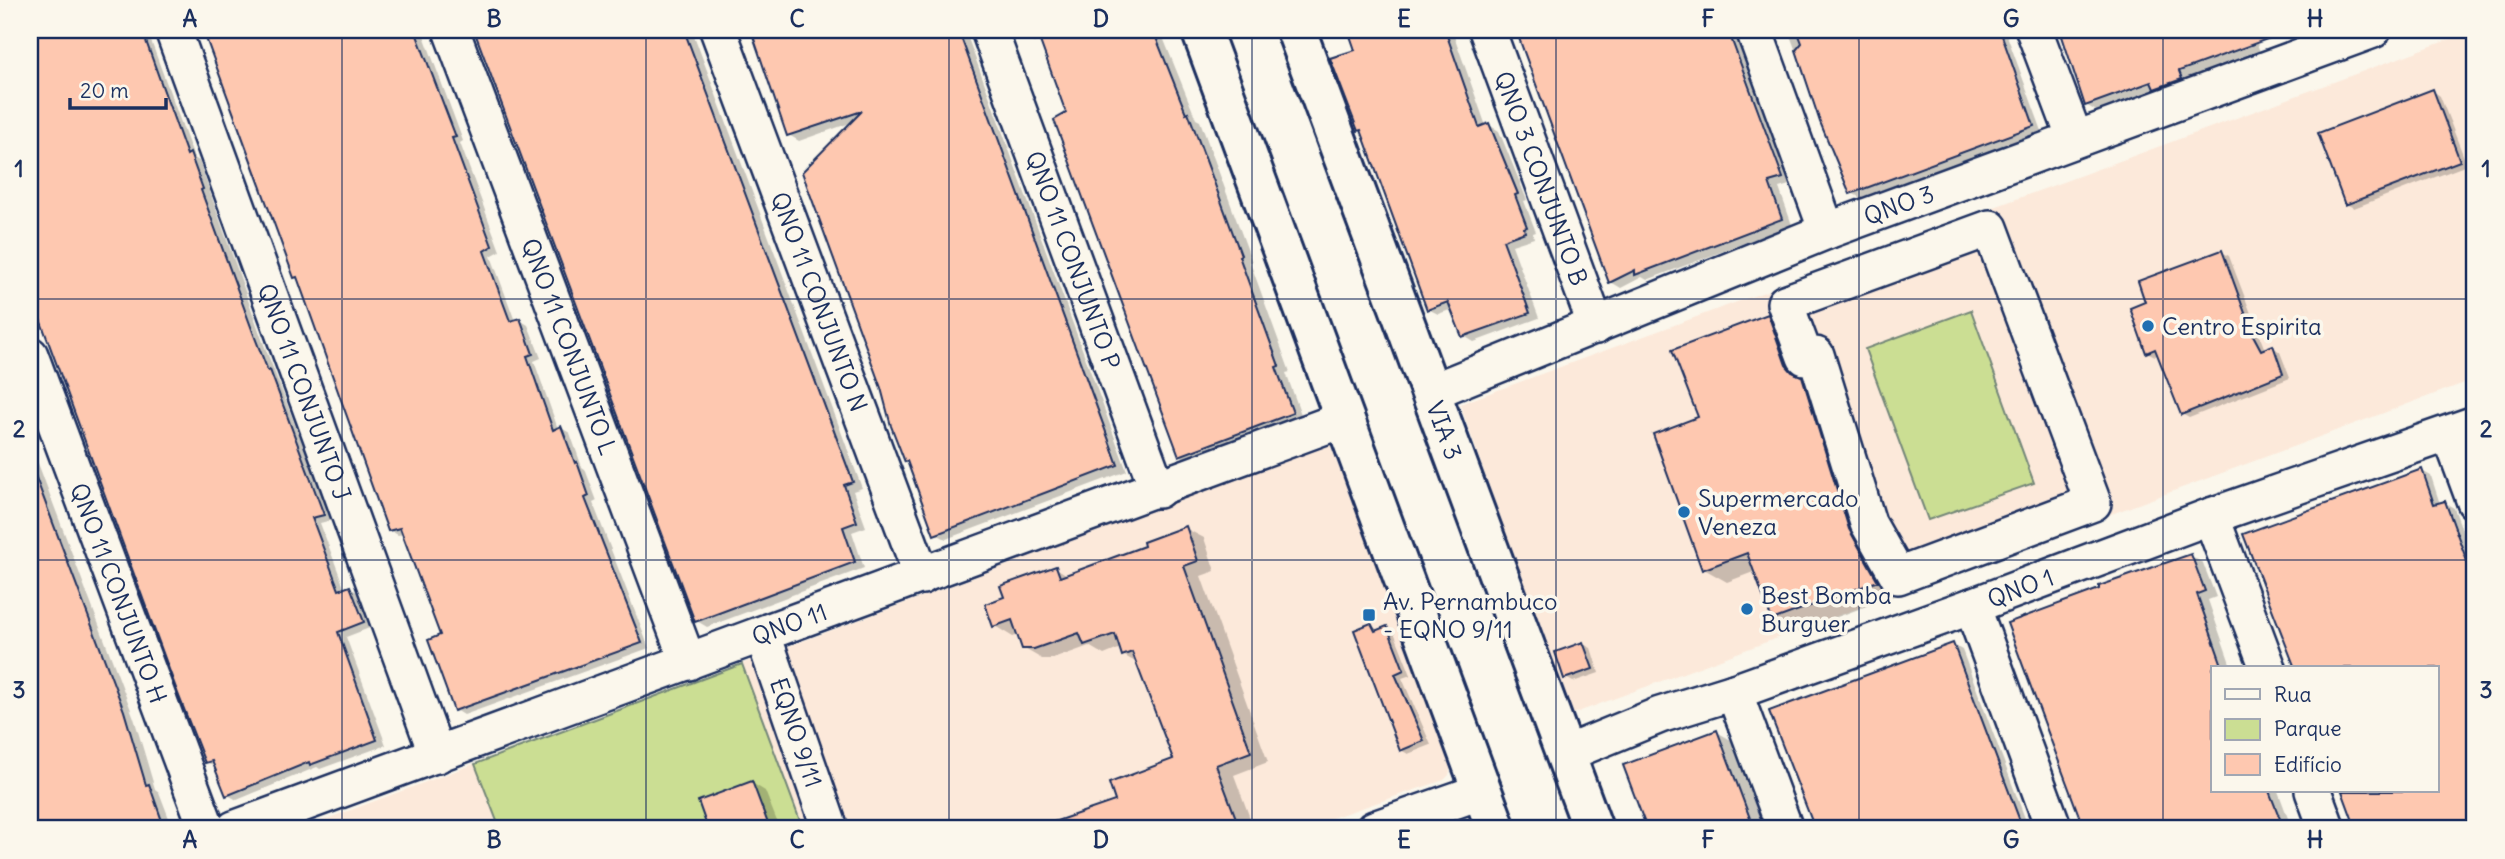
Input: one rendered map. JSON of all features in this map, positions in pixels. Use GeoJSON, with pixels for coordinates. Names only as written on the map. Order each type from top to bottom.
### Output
{"type":"FeatureCollection","features":[{"type":"Feature","properties":{"kind":"main road"},"geometry":{"type":"LineString","coordinates":[[1201,30],[1496,829]]}},
{"type":"Feature","properties":{"kind":"main road","name":"VIA 3"},"geometry":{"type":"LineString","coordinates":[[1296,30],[1593,829]]}},
{"type":"Feature","properties":{"kind":"street","name":"QNO 11 CONJUNTO J"},"geometry":{"type":"LineString","coordinates":[[173,30],[438,755]]}},
{"type":"Feature","properties":{"kind":"street","name":"QNO 11 CONJUNTO L"},"geometry":{"type":"LineString","coordinates":[[451,30],[688,662]]}},
{"type":"Feature","properties":{"kind":"street","name":"QNO 11 CONJUNTO N"},"geometry":{"type":"LineString","coordinates":[[718,30],[922,576]]}},
{"type":"Feature","properties":{"kind":"street","name":"QNO 11 CONJUNTO P"},"geometry":{"type":"LineString","coordinates":[[989,30],[1158,490]]}},
{"type":"Feature","properties":{"kind":"street","name":"QNO 3 CONJUNTO B"},"geometry":{"type":"LineString","coordinates":[[1487,30],[1596,326]]}},
{"type":"Feature","properties":{"kind":"street"},"geometry":{"type":"LineString","coordinates":[[1754,30],[1827,231]]}},
{"type":"Feature","properties":{"kind":"street"},"geometry":{"type":"LineString","coordinates":[[2034,30],[2075,139]]}},
{"type":"Feature","properties":{"kind":"street","name":"QNO 3"},"geometry":{"type":"LineString","coordinates":[[1431,392],[1827,231],[2075,139],[2305,42],[2374,30]]}},
{"type":"Feature","properties":{"kind":"street"},"geometry":{"type":"LineString","coordinates":[[1990,228],[2093,503],[1898,576],[1868,523],[1816,355],[1805,356],[1785,303],[1990,228]]}},
{"type":"Feature","properties":{"kind":"street","name":"QNO 11 CONJUNTO H"},"geometry":{"type":"LineString","coordinates":[[30,355],[207,829]]}},
{"type":"Feature","properties":{"kind":"street","name":"QNO 11"},"geometry":{"type":"LineString","coordinates":[[234,829],[1158,490],[1344,419]]}},
{"type":"Feature","properties":{"kind":"street"},"geometry":{"type":"LineString","coordinates":[[2463,429],[2475,502]]}},
{"type":"Feature","properties":{"kind":"street","name":"QNO 1"},"geometry":{"type":"LineString","coordinates":[[1565,754],[1660,715],[1734,692],[2211,516],[2463,429]]}},
{"type":"Feature","properties":{"kind":"street"},"geometry":{"type":"LineString","coordinates":[[2211,516],[2266,666]]}},
{"type":"Feature","properties":{"kind":"street"},"geometry":{"type":"LineString","coordinates":[[1972,606],[2054,829]]}},
{"type":"Feature","properties":{"kind":"street","name":"EQNO 9/11"},"geometry":{"type":"LineString","coordinates":[[763,635],[830,829]]}},
{"type":"Feature","properties":{"kind":"street"},"geometry":{"type":"LineString","coordinates":[[1734,692],[1785,829]]}},
{"type":"Feature","properties":{"kind":"street"},"geometry":{"type":"LineString","coordinates":[[1374,829],[1482,791]]}},
{"type":"Feature","properties":{"kind":"street"},"geometry":{"type":"LineString","coordinates":[[2313,792],[2327,829]]}},
{"type":"Feature","properties":{"kind":"shaded area"},"geometry":{"type":"Polygon","coordinates":[[[2475,30],[2475,379],[1570,715],[1460,404],[2475,30]]]}},
{"type":"Feature","properties":{"kind":"shaded area"},"geometry":{"type":"Polygon","coordinates":[[[1330,444],[1452,761],[1449,775],[1444,780],[1299,829],[300,829],[1330,444]]]}},
{"type":"Feature","properties":{"kind":"green space"},"geometry":{"type":"Polygon","coordinates":[[[1971,310],[2034,483],[1928,520],[1865,349],[1971,310]]]}},
{"type":"Feature","properties":{"kind":"green space"},"geometry":{"type":"Polygon","coordinates":[[[742,664],[803,829],[500,829],[475,764],[742,664]]]}},
{"type":"Feature","properties":{"kind":"building"},"geometry":{"type":"Polygon","coordinates":[[[30,30],[142,30],[187,155],[190,153],[254,335],[268,371],[270,370],[324,515],[312,518],[339,590],[350,586],[364,622],[338,632],[377,740],[310,765],[309,762],[226,796],[212,761],[205,763],[177,691],[30,292],[30,30]]]}},
{"type":"Feature","properties":{"kind":"building"},"geometry":{"type":"Polygon","coordinates":[[[203,30],[415,30],[456,137],[452,138],[492,246],[484,251],[510,321],[520,318],[533,354],[527,356],[553,430],[561,426],[575,463],[577,462],[589,496],[585,498],[642,643],[454,711],[428,640],[440,635],[400,528],[388,531],[297,277],[294,278],[203,30]]]}},
{"type":"Feature","properties":{"kind":"building"},"geometry":{"type":"Polygon","coordinates":[[[474,30],[684,30],[853,482],[844,485],[857,522],[843,527],[855,562],[695,622],[474,30]]]}},
{"type":"Feature","properties":{"kind":"building"},"geometry":{"type":"Polygon","coordinates":[[[751,30],[959,32],[1118,465],[934,535],[891,426],[881,388],[802,172],[862,111],[787,136],[751,30]]]}},
{"type":"Feature","properties":{"kind":"building"},"geometry":{"type":"Polygon","coordinates":[[[1036,30],[1153,30],[1186,113],[1188,112],[1241,255],[1239,256],[1293,413],[1179,456],[1054,120],[1066,113],[1036,30]]]}},
{"type":"Feature","properties":{"kind":"building"},"geometry":{"type":"Polygon","coordinates":[[[1348,30],[1445,30],[1479,127],[1489,123],[1518,194],[1515,195],[1527,227],[1524,228],[1525,232],[1503,240],[1530,313],[1462,337],[1448,302],[1427,310],[1361,130],[1358,131],[1330,58],[1355,50],[1348,30]]]}},
{"type":"Feature","properties":{"kind":"building"},"geometry":{"type":"Polygon","coordinates":[[[1516,30],[1728,30],[1783,178],[1769,182],[1782,219],[1635,275],[1635,270],[1609,283],[1516,30]]]}},
{"type":"Feature","properties":{"kind":"building"},"geometry":{"type":"Polygon","coordinates":[[[1797,30],[2000,30],[2034,126],[1850,194],[1820,122],[1796,50],[1802,43],[1797,30]]]}},
{"type":"Feature","properties":{"kind":"building"},"geometry":{"type":"Polygon","coordinates":[[[2060,30],[2283,30],[2284,33],[2179,71],[2182,79],[2154,89],[2151,82],[2085,106],[2060,30]]]}},
{"type":"Feature","properties":{"kind":"building"},"geometry":{"type":"Polygon","coordinates":[[[2433,89],[2460,161],[2345,205],[2318,133],[2433,89]]]}},
{"type":"Feature","properties":{"kind":"building"},"geometry":{"type":"Polygon","coordinates":[[[2222,250],[2253,335],[2261,350],[2273,345],[2283,374],[2181,415],[2155,349],[2146,353],[2130,308],[2145,302],[2138,281],[2222,250]]]}},
{"type":"Feature","properties":{"kind":"building"},"geometry":{"type":"Polygon","coordinates":[[[1768,314],[1786,365],[1792,372],[1802,376],[1849,529],[1878,581],[1772,620],[1747,553],[1702,570],[1653,434],[1698,417],[1672,350],[1768,314]]]}},
{"type":"Feature","properties":{"kind":"building"},"geometry":{"type":"Polygon","coordinates":[[[2422,469],[2434,504],[2445,501],[2475,583],[2475,829],[2356,829],[2342,792],[2438,792],[2438,666],[2294,666],[2243,534],[2422,469]]]}},
{"type":"Feature","properties":{"kind":"building"},"geometry":{"type":"Polygon","coordinates":[[[30,470],[33,470],[124,711],[146,785],[149,784],[162,821],[139,829],[30,829],[30,470]]]}},
{"type":"Feature","properties":{"kind":"building"},"geometry":{"type":"Polygon","coordinates":[[[1186,526],[1198,561],[1184,566],[1251,752],[1216,765],[1240,829],[1046,829],[1045,825],[1115,801],[1109,783],[1173,759],[1132,652],[1122,656],[1115,634],[1084,645],[1079,633],[1034,649],[1022,649],[1012,620],[993,627],[985,604],[1004,597],[1000,586],[1056,566],[1060,577],[1144,546],[1143,542],[1186,526]]]}},
{"type":"Feature","properties":{"kind":"building"},"geometry":{"type":"Polygon","coordinates":[[[2191,554],[2205,591],[2197,594],[2222,666],[2211,666],[2211,792],[2269,792],[2284,829],[2084,829],[2007,623],[2099,589],[2099,586],[2191,554]]]}},
{"type":"Feature","properties":{"kind":"building"},"geometry":{"type":"Polygon","coordinates":[[[1371,623],[1375,631],[1387,626],[1404,670],[1395,674],[1424,741],[1400,751],[1354,630],[1371,623]]]}},
{"type":"Feature","properties":{"kind":"building"},"geometry":{"type":"Polygon","coordinates":[[[1583,642],[1593,669],[1564,679],[1555,652],[1583,642]]]}},
{"type":"Feature","properties":{"kind":"building"},"geometry":{"type":"Polygon","coordinates":[[[1953,643],[2023,829],[1815,829],[1769,711],[1953,643]]]}},
{"type":"Feature","properties":{"kind":"building"},"geometry":{"type":"Polygon","coordinates":[[[1717,730],[1754,829],[1647,829],[1623,765],[1717,730]]]}},
{"type":"Feature","properties":{"kind":"building"},"geometry":{"type":"Polygon","coordinates":[[[752,781],[770,829],[708,829],[698,801],[752,781]]]}},
{"type":"Feature","properties":{"kind":"place","name":"Centro Espirita"},"geometry":{"type":"Point","coordinates":[2148,326]}},
{"type":"Feature","properties":{"kind":"place","name":"Supermercado Veneza"},"geometry":{"type":"Point","coordinates":[1684,512]}},
{"type":"Feature","properties":{"kind":"place","name":"Best Bomba Burguer"},"geometry":{"type":"Point","coordinates":[1747,609]}},
{"type":"Feature","properties":{"kind":"place","name":"Av. Pernambuco - EQNO 9/11"},"geometry":{"type":"Point","coordinates":[1369,615]}}]}
